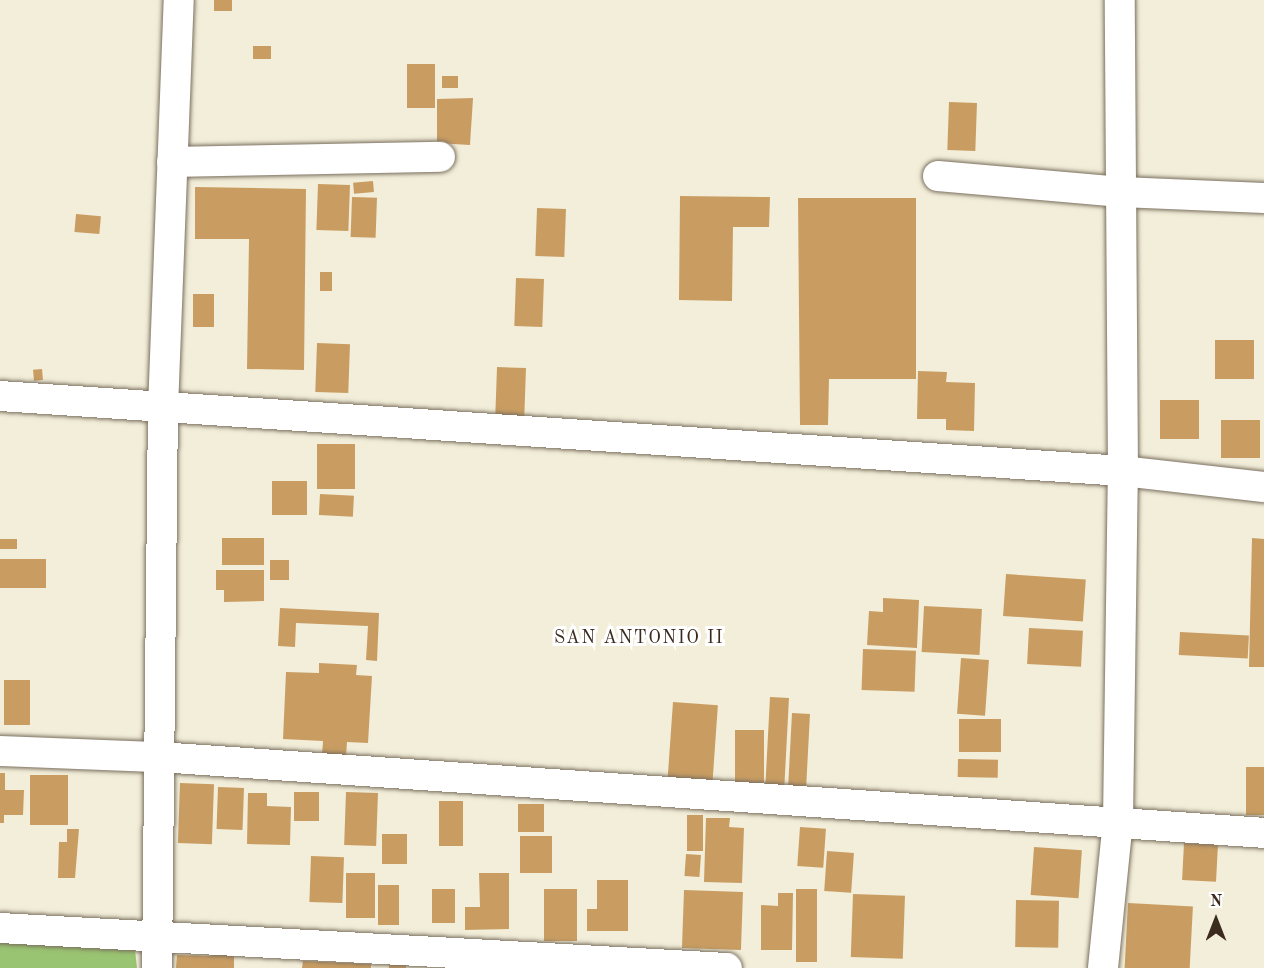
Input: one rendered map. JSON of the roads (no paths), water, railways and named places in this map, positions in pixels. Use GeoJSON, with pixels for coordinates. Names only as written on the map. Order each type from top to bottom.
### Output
{"type":"FeatureCollection","features":[{"type":"Feature","properties":{"kind":"street"},"geometry":{"type":"LineString","coordinates":[[158,968],[163,409],[179,0]]}},
{"type":"Feature","properties":{"kind":"street"},"geometry":{"type":"LineString","coordinates":[[1103,968],[1118,821],[1123,471],[1120,0]]}},
{"type":"Feature","properties":{"kind":"street"},"geometry":{"type":"LineString","coordinates":[[172,162],[440,157]]}},
{"type":"Feature","properties":{"kind":"street"},"geometry":{"type":"LineString","coordinates":[[938,176],[1121,192],[1264,198]]}},
{"type":"Feature","properties":{"kind":"street"},"geometry":{"type":"LineString","coordinates":[[0,396],[163,409],[1123,471],[1264,487]]}},
{"type":"Feature","properties":{"kind":"street"},"geometry":{"type":"LineString","coordinates":[[0,751],[159,757],[1118,821],[1264,833]]}},
{"type":"Feature","properties":{"kind":"street"},"geometry":{"type":"LineString","coordinates":[[0,928],[728,968]]}},
{"type":"Feature","properties":{"kind":"district","name":"SAN ANTONIO II"},"geometry":{"type":"Point","coordinates":[639,638]}}]}
